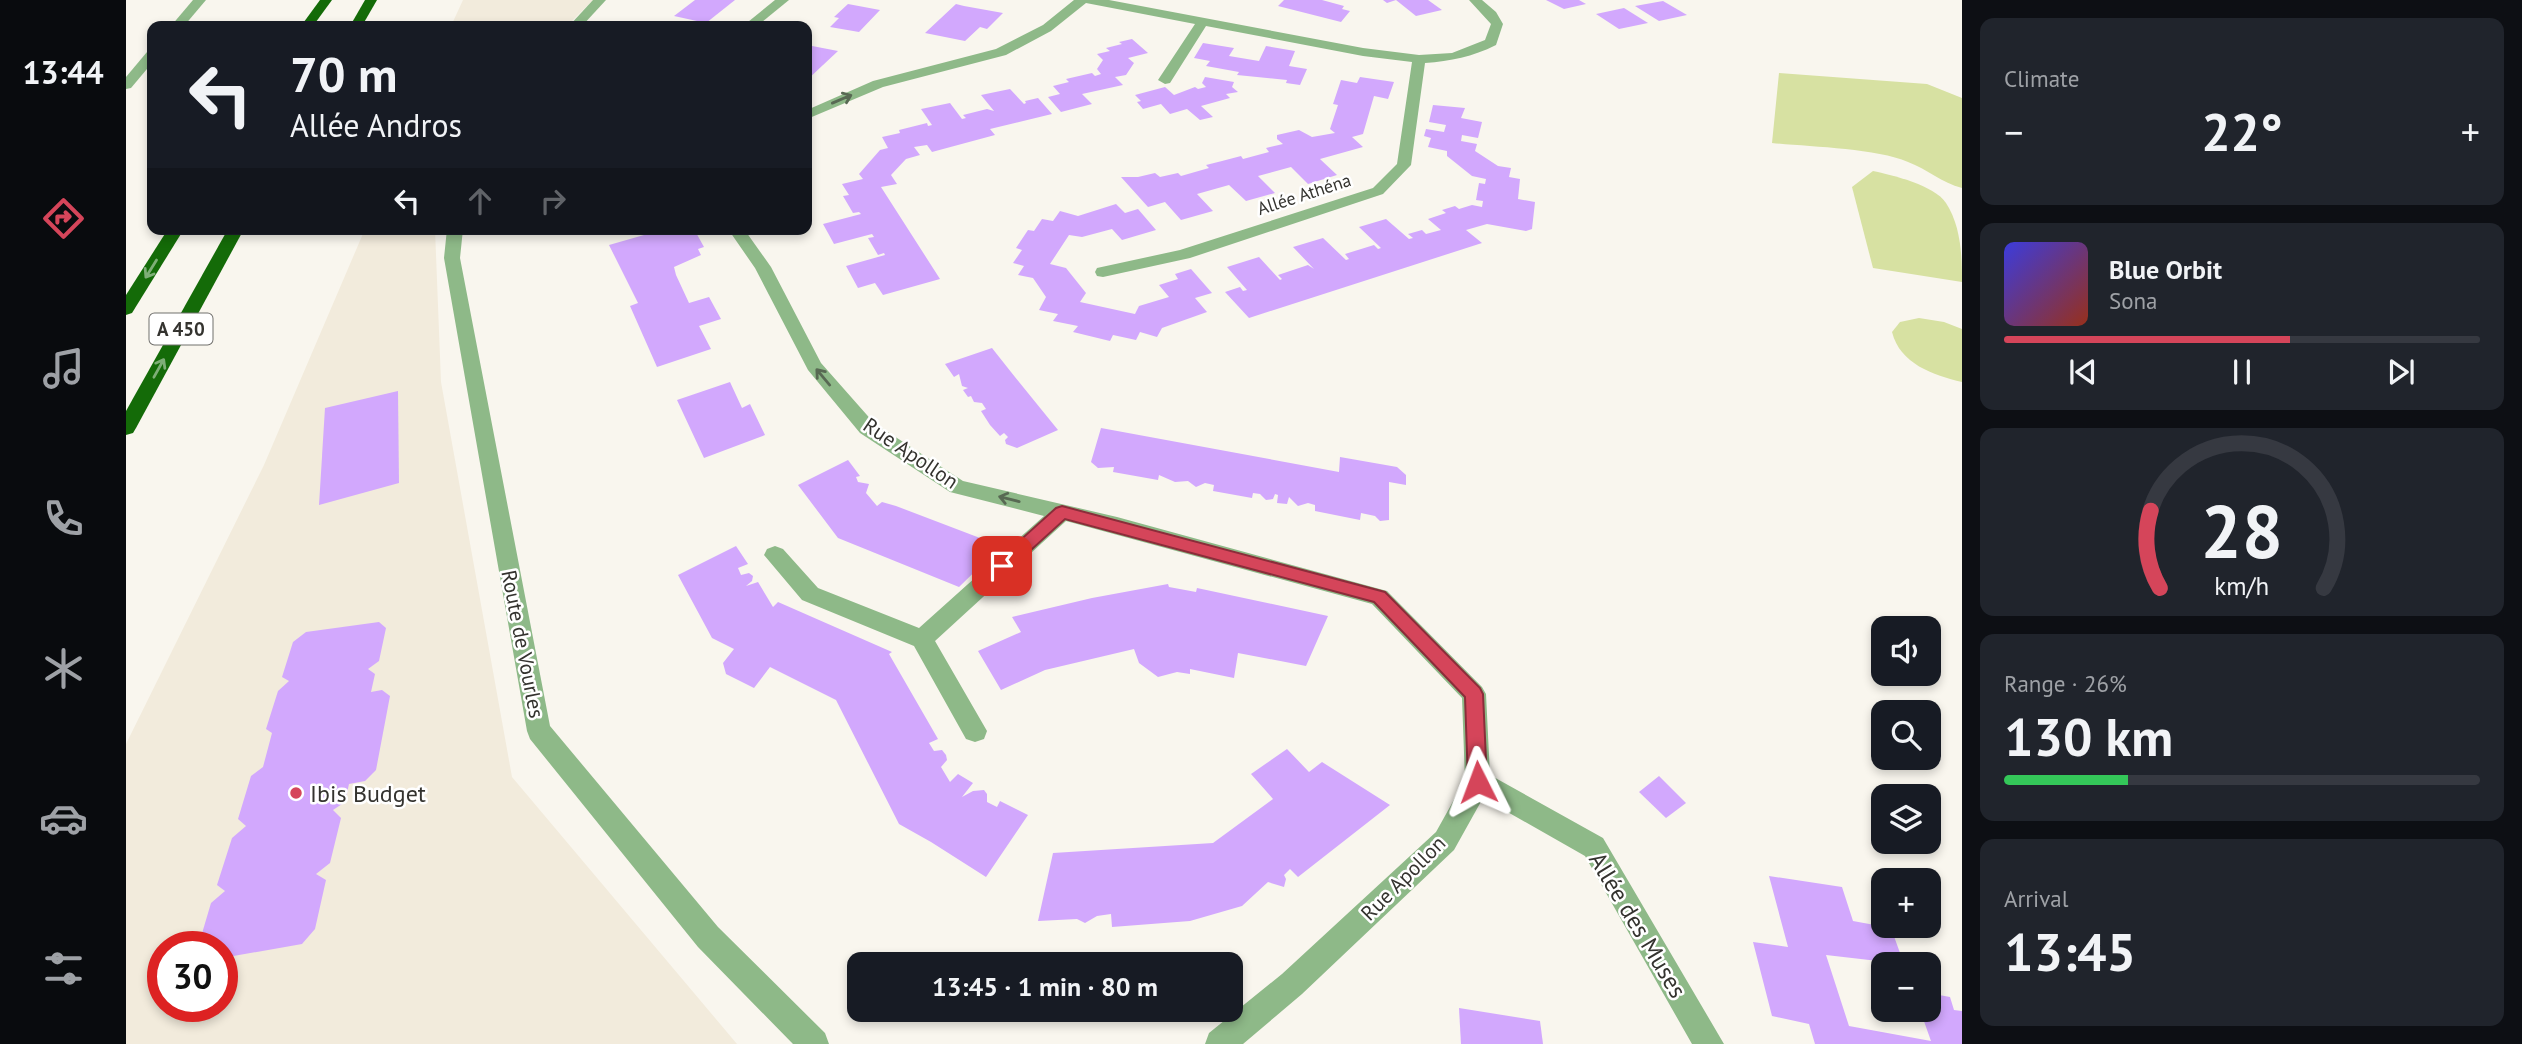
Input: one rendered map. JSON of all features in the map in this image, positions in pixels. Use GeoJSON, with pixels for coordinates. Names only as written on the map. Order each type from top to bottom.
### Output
{"type":"FeatureCollection","features":[{"type":"Feature","properties":{"kind":"highway"},"geometry":{"type":"LineString","coordinates":[[311,21],[326,0]]}},
{"type":"Feature","properties":{"kind":"highway"},"geometry":{"type":"LineString","coordinates":[[358,21],[371,0]]}},
{"type":"Feature","properties":{"kind":"highway","name":"A 450"},"geometry":{"type":"LineString","coordinates":[[126,309],[172,235]]}},
{"type":"Feature","properties":{"kind":"highway","name":"A 450"},"geometry":{"type":"LineString","coordinates":[[126,428],[233,235]]}},
{"type":"Feature","properties":{"kind":"street"},"geometry":{"type":"LineString","coordinates":[[181,21],[200,0]]}},
{"type":"Feature","properties":{"kind":"street"},"geometry":{"type":"LineString","coordinates":[[580,21],[600,0]]}},
{"type":"Feature","properties":{"kind":"street"},"geometry":{"type":"LineString","coordinates":[[756,21],[783,0]]}},
{"type":"Feature","properties":{"kind":"street"},"geometry":{"type":"LineString","coordinates":[[812,113],[877,84],[1001,52],[1047,28],[1082,0]]}},
{"type":"Feature","properties":{"kind":"street"},"geometry":{"type":"LineString","coordinates":[[1090,0],[1363,52],[1419,59],[1452,57],[1471,52],[1491,42],[1497,24],[1492,15],[1475,0]]}},
{"type":"Feature","properties":{"kind":"street"},"geometry":{"type":"LineString","coordinates":[[1165,80],[1203,21]]}},
{"type":"Feature","properties":{"kind":"street","name":"Allée Athéna"},"geometry":{"type":"LineString","coordinates":[[1103,272],[1184,254],[1378,191],[1404,165],[1419,59]]}},
{"type":"Feature","properties":{"kind":"street"},"geometry":{"type":"LineString","coordinates":[[126,85],[147,61]]}},
{"type":"Feature","properties":{"kind":"street","name":"Route de Vourles"},"geometry":{"type":"LineString","coordinates":[[455,235],[452,258],[540,731],[708,937],[814,1044]]}},
{"type":"Feature","properties":{"kind":"street","name":"Rue Apollon"},"geometry":{"type":"LineString","coordinates":[[740,235],[763,267],[814,366],[867,428],[957,487],[1062,512],[1380,597],[1474,694],[1478,782],[1445,841],[1292,984],[1220,1044]]}},
{"type":"Feature","properties":{"kind":"street"},"geometry":{"type":"LineString","coordinates":[[922,639],[1062,512]]}},
{"type":"Feature","properties":{"kind":"street"},"geometry":{"type":"LineString","coordinates":[[775,555],[810,594],[922,639],[975,731]]}},
{"type":"Feature","properties":{"kind":"street","name":"Allée des Muses"},"geometry":{"type":"LineString","coordinates":[[1478,782],[1594,847],[1709,1044]]}},
{"type":"Feature","properties":{"kind":"shaded area"},"geometry":{"type":"Polygon","coordinates":[[[463,0],[593,0],[572,21],[453,21],[463,0]]]}},
{"type":"Feature","properties":{"kind":"shaded area"},"geometry":{"type":"Polygon","coordinates":[[[362,235],[435,235],[441,382],[512,777],[737,1044],[126,1044],[126,744],[264,465],[362,235]]]}},
{"type":"Feature","properties":{"kind":"green space"},"geometry":{"type":"Polygon","coordinates":[[[1779,73],[1927,84],[1962,98],[1962,188],[1894,157],[1772,143],[1779,73]]]}},
{"type":"Feature","properties":{"kind":"green space"},"geometry":{"type":"Polygon","coordinates":[[[1873,171],[1923,186],[1946,203],[1958,231],[1962,282],[1873,268],[1852,187],[1873,171]]]}},
{"type":"Feature","properties":{"kind":"green space"},"geometry":{"type":"Polygon","coordinates":[[[1919,318],[1944,322],[1962,329],[1962,382],[1929,372],[1902,352],[1892,332],[1900,322],[1919,318]]]}},
{"type":"Feature","properties":{"kind":"building"},"geometry":{"type":"Polygon","coordinates":[[[695,0],[735,0],[709,21],[674,16],[695,0]]]}},
{"type":"Feature","properties":{"kind":"building"},"geometry":{"type":"Polygon","coordinates":[[[1284,0],[1322,0],[1344,6],[1342,9],[1350,11],[1341,22],[1278,6],[1284,0]]]}},
{"type":"Feature","properties":{"kind":"building"},"geometry":{"type":"Polygon","coordinates":[[[1396,0],[1428,0],[1442,10],[1416,16],[1396,0]]]}},
{"type":"Feature","properties":{"kind":"building"},"geometry":{"type":"Polygon","coordinates":[[[1546,0],[1579,0],[1586,4],[1564,9],[1546,0]]]}},
{"type":"Feature","properties":{"kind":"building"},"geometry":{"type":"Polygon","coordinates":[[[1663,1],[1687,15],[1659,21],[1635,6],[1663,1]]]}},
{"type":"Feature","properties":{"kind":"building"},"geometry":{"type":"Polygon","coordinates":[[[848,4],[880,10],[859,32],[830,27],[839,18],[834,17],[848,4]]]}},
{"type":"Feature","properties":{"kind":"building"},"geometry":{"type":"Polygon","coordinates":[[[956,4],[1003,13],[987,29],[980,27],[965,41],[925,33],[956,4]]]}},
{"type":"Feature","properties":{"kind":"building"},"geometry":{"type":"Polygon","coordinates":[[[1624,8],[1648,23],[1619,29],[1596,14],[1624,8]]]}},
{"type":"Feature","properties":{"kind":"building"},"geometry":{"type":"Polygon","coordinates":[[[1132,39],[1148,53],[1128,58],[1134,63],[1126,75],[1115,77],[1123,85],[1082,94],[1092,104],[1061,112],[1048,97],[1060,94],[1053,86],[1069,82],[1066,79],[1092,73],[1095,76],[1101,74],[1097,69],[1103,60],[1097,54],[1110,51],[1106,48],[1122,44],[1119,42],[1132,39]]]}},
{"type":"Feature","properties":{"kind":"building"},"geometry":{"type":"Polygon","coordinates":[[[1203,43],[1234,48],[1229,56],[1259,61],[1266,46],[1295,51],[1289,66],[1307,69],[1300,85],[1286,83],[1287,80],[1237,75],[1239,72],[1206,66],[1210,61],[1194,58],[1203,43]]]}},
{"type":"Feature","properties":{"kind":"building"},"geometry":{"type":"Polygon","coordinates":[[[812,46],[838,51],[812,75],[812,46]]]}},
{"type":"Feature","properties":{"kind":"building"},"geometry":{"type":"Polygon","coordinates":[[[1205,77],[1234,82],[1232,87],[1238,92],[1226,94],[1230,98],[1201,106],[1213,117],[1200,120],[1187,109],[1170,114],[1161,104],[1143,109],[1137,102],[1141,101],[1135,95],[1165,87],[1174,95],[1195,87],[1206,87],[1202,83],[1205,77]]]}},
{"type":"Feature","properties":{"kind":"building"},"geometry":{"type":"Polygon","coordinates":[[[1360,77],[1394,82],[1388,99],[1374,96],[1363,134],[1352,137],[1363,147],[1320,159],[1337,175],[1308,184],[1291,167],[1258,176],[1275,193],[1246,201],[1229,185],[1197,194],[1213,211],[1181,220],[1165,202],[1148,207],[1121,177],[1155,173],[1160,177],[1178,173],[1181,176],[1209,168],[1206,165],[1269,152],[1266,148],[1283,144],[1277,139],[1277,135],[1299,130],[1312,137],[1335,133],[1330,129],[1338,105],[1333,104],[1341,80],[1357,83],[1360,77]]]}},
{"type":"Feature","properties":{"kind":"building"},"geometry":{"type":"Polygon","coordinates":[[[1010,89],[1024,104],[1025,101],[1038,98],[1052,114],[990,129],[995,135],[932,152],[927,145],[914,147],[920,155],[906,159],[891,175],[897,184],[881,187],[940,279],[883,295],[875,283],[858,288],[846,266],[885,255],[878,255],[868,238],[874,237],[872,234],[834,244],[823,224],[861,214],[853,213],[843,196],[849,195],[842,184],[863,179],[859,174],[880,150],[888,148],[882,137],[927,123],[928,126],[932,125],[921,109],[950,103],[962,119],[966,118],[963,115],[987,109],[994,111],[981,95],[1010,89]]]}},
{"type":"Feature","properties":{"kind":"building"},"geometry":{"type":"Polygon","coordinates":[[[1433,105],[1465,108],[1461,118],[1482,122],[1478,138],[1462,135],[1461,141],[1477,144],[1475,151],[1498,166],[1511,168],[1509,177],[1520,179],[1518,199],[1535,202],[1532,229],[1526,231],[1487,224],[1466,230],[1482,243],[1249,318],[1225,292],[1240,287],[1243,291],[1247,290],[1227,267],[1259,257],[1280,280],[1282,279],[1278,275],[1308,265],[1314,269],[1293,247],[1323,238],[1346,260],[1349,259],[1345,254],[1374,245],[1378,249],[1381,248],[1359,227],[1386,219],[1409,239],[1413,238],[1408,234],[1422,230],[1426,234],[1441,230],[1428,219],[1446,213],[1442,210],[1455,206],[1459,209],[1472,205],[1482,207],[1483,201],[1476,200],[1479,183],[1485,184],[1486,179],[1472,176],[1447,156],[1447,151],[1428,147],[1431,138],[1424,136],[1426,129],[1444,132],[1446,125],[1429,122],[1433,105]]]}},
{"type":"Feature","properties":{"kind":"building"},"geometry":{"type":"Polygon","coordinates":[[[1116,204],[1125,213],[1138,209],[1156,230],[1122,240],[1112,229],[1082,237],[1069,235],[1050,264],[1066,268],[1086,293],[1080,302],[1135,314],[1139,306],[1169,297],[1159,285],[1178,279],[1175,274],[1191,269],[1212,293],[1195,298],[1207,312],[1162,328],[1157,337],[1140,332],[1136,340],[1113,335],[1110,341],[1073,332],[1078,326],[1053,321],[1058,314],[1039,310],[1046,297],[1033,278],[1018,275],[1024,266],[1013,263],[1022,250],[1016,248],[1028,230],[1034,231],[1042,219],[1053,221],[1060,211],[1078,216],[1116,204]]]}},
{"type":"Feature","properties":{"kind":"building"},"geometry":{"type":"Polygon","coordinates":[[[644,235],[697,235],[704,247],[698,249],[701,255],[674,267],[689,303],[709,297],[721,319],[699,326],[711,349],[657,367],[630,306],[638,303],[609,245],[644,235]]]}},
{"type":"Feature","properties":{"kind":"building"},"geometry":{"type":"Polygon","coordinates":[[[992,348],[1058,430],[1017,448],[1006,444],[1008,437],[1004,433],[1000,436],[990,425],[981,411],[986,409],[982,403],[974,402],[971,396],[968,397],[963,390],[968,388],[962,386],[959,374],[954,377],[945,364],[992,348]]]}},
{"type":"Feature","properties":{"kind":"building"},"geometry":{"type":"Polygon","coordinates":[[[730,382],[742,408],[750,404],[765,435],[704,458],[677,400],[730,382]]]}},
{"type":"Feature","properties":{"kind":"building"},"geometry":{"type":"Polygon","coordinates":[[[398,391],[399,483],[319,505],[325,408],[398,391]]]}},
{"type":"Feature","properties":{"kind":"building"},"geometry":{"type":"Polygon","coordinates":[[[1101,428],[1339,472],[1340,457],[1397,467],[1406,475],[1406,485],[1389,482],[1389,520],[1380,521],[1375,516],[1361,513],[1360,520],[1315,511],[1315,505],[1308,503],[1298,506],[1289,497],[1287,504],[1277,503],[1278,495],[1275,494],[1273,499],[1266,500],[1260,494],[1253,493],[1252,498],[1213,491],[1214,485],[1205,483],[1196,487],[1188,481],[1175,482],[1159,475],[1158,480],[1113,472],[1114,467],[1098,468],[1091,462],[1101,428]]]}},
{"type":"Feature","properties":{"kind":"building"},"geometry":{"type":"Polygon","coordinates":[[[848,460],[860,476],[856,477],[858,482],[869,484],[866,493],[877,506],[882,502],[896,506],[1001,546],[959,587],[838,538],[798,485],[848,460]]]}},
{"type":"Feature","properties":{"kind":"building"},"geometry":{"type":"Polygon","coordinates":[[[736,546],[748,564],[738,568],[741,575],[749,573],[753,576],[746,586],[758,582],[773,607],[778,602],[892,652],[889,654],[938,739],[929,743],[934,751],[942,750],[946,755],[947,760],[941,767],[950,782],[958,774],[973,783],[962,797],[973,791],[984,790],[987,802],[997,807],[1000,801],[1028,815],[986,877],[899,824],[836,700],[770,667],[754,688],[726,674],[723,663],[734,649],[712,638],[678,575],[736,546]]]}},
{"type":"Feature","properties":{"kind":"building"},"geometry":{"type":"Polygon","coordinates":[[[1168,584],[1169,587],[1196,592],[1197,588],[1328,616],[1306,666],[1238,653],[1234,678],[1190,669],[1190,674],[1177,672],[1158,677],[1139,663],[1134,649],[1045,670],[1001,690],[978,651],[1021,632],[1012,617],[1168,584]]]}},
{"type":"Feature","properties":{"kind":"building","name":"Ibis Budget"},"geometry":{"type":"Polygon","coordinates":[[[379,622],[386,628],[379,661],[368,669],[375,674],[371,692],[382,690],[390,696],[376,770],[365,781],[349,784],[345,802],[333,810],[341,818],[330,863],[316,874],[326,880],[315,929],[302,944],[238,955],[238,931],[203,931],[211,903],[225,891],[217,885],[232,838],[246,826],[238,819],[251,776],[263,767],[272,733],[266,729],[278,691],[289,681],[282,677],[293,642],[306,632],[379,622]]]}},
{"type":"Feature","properties":{"kind":"building"},"geometry":{"type":"Polygon","coordinates":[[[1287,749],[1309,772],[1322,762],[1390,805],[1298,877],[1290,869],[1284,875],[1284,887],[1268,882],[1242,906],[1190,921],[1112,927],[1111,914],[1097,916],[1085,923],[1077,919],[1038,921],[1053,853],[1213,843],[1273,799],[1251,774],[1287,749]]]}},
{"type":"Feature","properties":{"kind":"building"},"geometry":{"type":"Polygon","coordinates":[[[1659,776],[1686,803],[1666,818],[1639,792],[1659,776]]]}},
{"type":"Feature","properties":{"kind":"building"},"geometry":{"type":"Polygon","coordinates":[[[1769,876],[1842,887],[1853,921],[1871,924],[1871,938],[1895,938],[1900,952],[1871,952],[1871,960],[1826,955],[1849,1026],[1931,1041],[1924,1022],[1941,1022],[1941,995],[1950,997],[1954,1010],[1962,1011],[1962,1044],[1815,1044],[1809,1024],[1772,1016],[1753,942],[1788,947],[1769,876]]]}},
{"type":"Feature","properties":{"kind":"building"},"geometry":{"type":"Polygon","coordinates":[[[1459,1008],[1540,1021],[1543,1044],[1461,1044],[1459,1008]]]}},
{"type":"Feature","properties":{"kind":"place","name":"Ibis Budget"},"geometry":{"type":"Point","coordinates":[296,793]}},
{"type":"Feature","properties":{"kind":"route"},"geometry":{"type":"LineString","coordinates":[[1002,566],[1062,512],[1380,597],[1474,694],[1478,782]]}}]}
